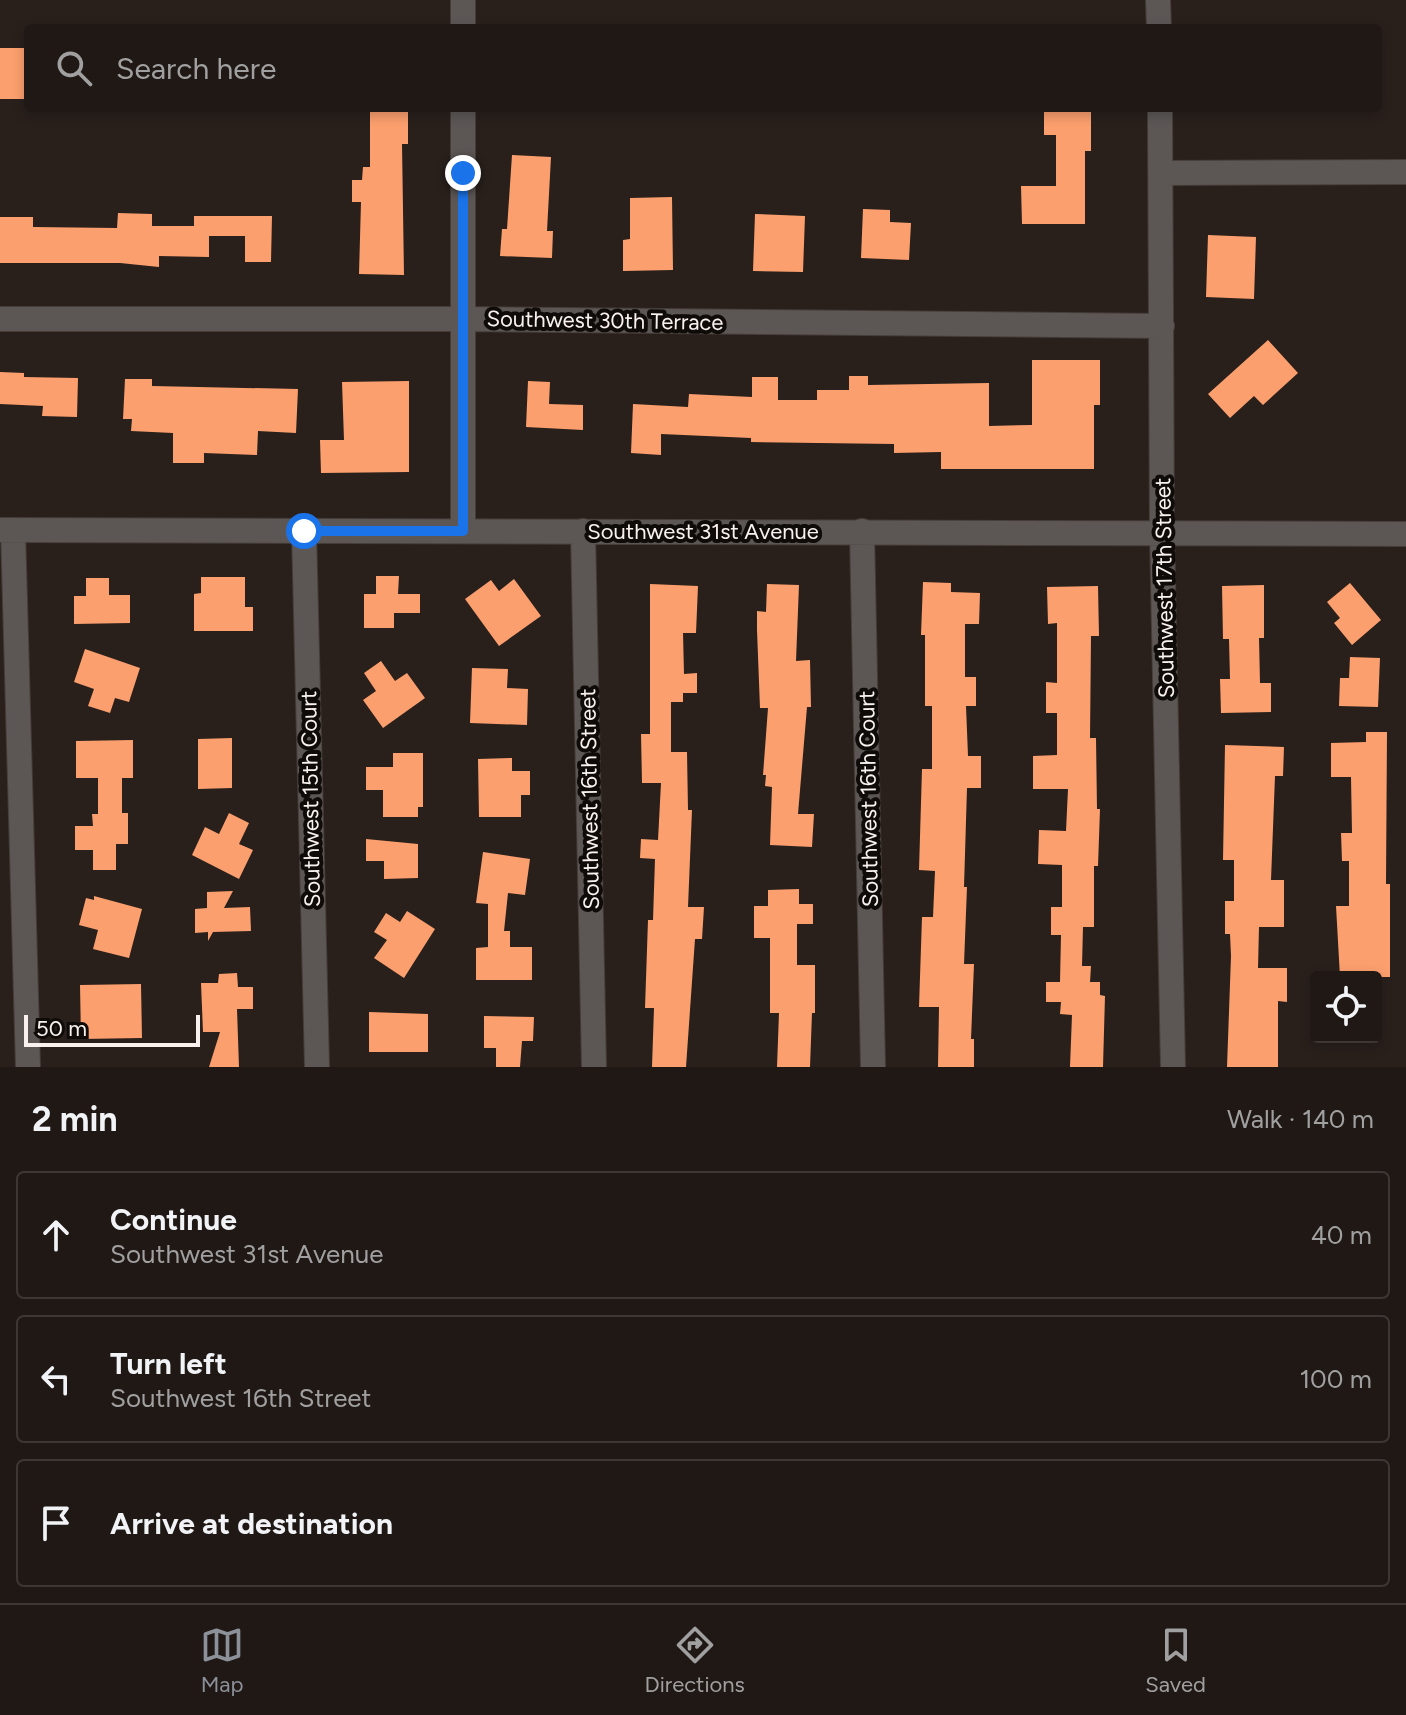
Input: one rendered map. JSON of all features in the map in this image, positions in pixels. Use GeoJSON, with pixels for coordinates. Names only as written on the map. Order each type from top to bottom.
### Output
{"type":"FeatureCollection","features":[{"type":"Feature","properties":{"kind":"street"},"geometry":{"type":"LineString","coordinates":[[463,0],[463,24]]}},
{"type":"Feature","properties":{"kind":"street"},"geometry":{"type":"LineString","coordinates":[[1158,0],[1159,24]]}},
{"type":"Feature","properties":{"kind":"street"},"geometry":{"type":"LineString","coordinates":[[463,112],[463,531]]}},
{"type":"Feature","properties":{"kind":"street","name":"Southwest 17th Street"},"geometry":{"type":"LineString","coordinates":[[1160,112],[1162,532],[1173,1067]]}},
{"type":"Feature","properties":{"kind":"street"},"geometry":{"type":"LineString","coordinates":[[1161,173],[1406,172]]}},
{"type":"Feature","properties":{"kind":"street","name":"Southwest 30th Terrace"},"geometry":{"type":"LineString","coordinates":[[0,319],[464,319],[1162,326]]}},
{"type":"Feature","properties":{"kind":"street"},"geometry":{"type":"LineString","coordinates":[[6,530],[28,1067]]}},
{"type":"Feature","properties":{"kind":"street","name":"Southwest 31st Avenue"},"geometry":{"type":"LineString","coordinates":[[6,530],[1406,534]]}},
{"type":"Feature","properties":{"kind":"street","name":"Southwest 15th Court"},"geometry":{"type":"LineString","coordinates":[[304,531],[317,1067]]}},
{"type":"Feature","properties":{"kind":"street","name":"Southwest 16th Street"},"geometry":{"type":"LineString","coordinates":[[583,531],[594,1067]]}},
{"type":"Feature","properties":{"kind":"street","name":"Southwest 16th Court"},"geometry":{"type":"LineString","coordinates":[[862,531],[873,1067]]}},
{"type":"Feature","properties":{"kind":"building"},"geometry":{"type":"Polygon","coordinates":[[[0,48],[24,48],[24,99],[0,99],[0,48]]]}},
{"type":"Feature","properties":{"kind":"building"},"geometry":{"type":"Polygon","coordinates":[[[370,112],[408,112],[408,144],[402,144],[404,275],[359,274],[361,202],[352,202],[352,180],[362,180],[363,167],[370,167],[370,112]]]}},
{"type":"Feature","properties":{"kind":"building"},"geometry":{"type":"Polygon","coordinates":[[[1044,112],[1091,112],[1091,151],[1085,151],[1085,224],[1022,224],[1021,186],[1056,186],[1056,135],[1044,135],[1044,112]]]}},
{"type":"Feature","properties":{"kind":"building"},"geometry":{"type":"Polygon","coordinates":[[[512,155],[551,157],[547,231],[553,231],[552,258],[500,256],[502,229],[507,229],[512,155]]]}},
{"type":"Feature","properties":{"kind":"building"},"geometry":{"type":"Polygon","coordinates":[[[672,197],[673,270],[623,271],[623,240],[630,239],[630,198],[672,197]]]}},
{"type":"Feature","properties":{"kind":"building"},"geometry":{"type":"Polygon","coordinates":[[[863,209],[890,210],[890,222],[911,223],[909,260],[861,258],[863,209]]]}},
{"type":"Feature","properties":{"kind":"building"},"geometry":{"type":"Polygon","coordinates":[[[118,213],[152,214],[152,226],[194,226],[194,216],[272,216],[271,262],[245,262],[245,236],[209,236],[209,257],[159,256],[159,267],[120,263],[0,263],[0,217],[33,217],[33,227],[117,228],[118,213]]]}},
{"type":"Feature","properties":{"kind":"building"},"geometry":{"type":"Polygon","coordinates":[[[755,214],[805,216],[803,272],[753,271],[755,214]]]}},
{"type":"Feature","properties":{"kind":"building"},"geometry":{"type":"Polygon","coordinates":[[[1208,235],[1256,237],[1254,299],[1206,297],[1208,235]]]}},
{"type":"Feature","properties":{"kind":"building"},"geometry":{"type":"Polygon","coordinates":[[[1268,340],[1298,373],[1263,405],[1254,396],[1230,418],[1208,394],[1268,340]]]}},
{"type":"Feature","properties":{"kind":"building"},"geometry":{"type":"Polygon","coordinates":[[[1032,360],[1100,360],[1100,405],[1094,405],[1094,469],[941,469],[941,452],[894,453],[894,444],[751,442],[751,438],[661,434],[661,455],[631,453],[633,404],[688,407],[689,394],[752,397],[752,377],[778,377],[778,400],[817,400],[817,390],[849,390],[849,376],[868,376],[868,385],[989,383],[989,426],[1032,425],[1032,360]]]}},
{"type":"Feature","properties":{"kind":"building"},"geometry":{"type":"Polygon","coordinates":[[[0,372],[24,373],[24,377],[78,378],[77,417],[42,416],[43,406],[0,404],[0,372]]]}},
{"type":"Feature","properties":{"kind":"building"},"geometry":{"type":"Polygon","coordinates":[[[125,379],[152,379],[152,386],[298,389],[296,433],[258,431],[257,455],[204,453],[204,463],[173,463],[173,433],[131,431],[132,419],[123,419],[125,379]]]}},
{"type":"Feature","properties":{"kind":"building"},"geometry":{"type":"Polygon","coordinates":[[[409,381],[409,472],[321,473],[320,440],[344,440],[342,382],[409,381]]]}},
{"type":"Feature","properties":{"kind":"building"},"geometry":{"type":"Polygon","coordinates":[[[528,381],[550,382],[549,404],[583,405],[583,430],[526,427],[528,381]]]}},
{"type":"Feature","properties":{"kind":"building"},"geometry":{"type":"Polygon","coordinates":[[[376,576],[399,576],[398,594],[420,594],[420,613],[394,613],[394,628],[364,628],[364,594],[376,594],[376,576]]]}},
{"type":"Feature","properties":{"kind":"building"},"geometry":{"type":"Polygon","coordinates":[[[201,577],[245,577],[245,607],[253,607],[253,631],[194,631],[194,594],[201,593],[201,577]]]}},
{"type":"Feature","properties":{"kind":"building"},"geometry":{"type":"Polygon","coordinates":[[[86,578],[109,578],[109,595],[130,595],[130,623],[74,624],[74,596],[86,596],[86,578]]]}},
{"type":"Feature","properties":{"kind":"building"},"geometry":{"type":"Polygon","coordinates":[[[514,579],[541,616],[499,646],[465,599],[491,580],[499,591],[514,579]]]}},
{"type":"Feature","properties":{"kind":"building"},"geometry":{"type":"Polygon","coordinates":[[[923,582],[951,583],[951,592],[980,593],[979,624],[965,624],[965,677],[976,677],[976,706],[966,706],[968,756],[981,756],[981,788],[967,788],[964,887],[967,887],[964,964],[974,964],[971,1039],[974,1039],[974,1067],[938,1067],[939,1007],[919,1007],[922,917],[933,917],[935,871],[919,870],[922,769],[932,769],[932,706],[925,706],[925,635],[921,635],[923,582]]]}},
{"type":"Feature","properties":{"kind":"building"},"geometry":{"type":"Polygon","coordinates":[[[1350,583],[1381,620],[1352,645],[1334,623],[1340,618],[1327,602],[1350,583]]]}},
{"type":"Feature","properties":{"kind":"building"},"geometry":{"type":"Polygon","coordinates":[[[650,584],[698,586],[696,633],[683,633],[684,674],[697,673],[697,693],[683,693],[683,702],[671,702],[671,752],[687,752],[688,810],[692,810],[688,907],[704,907],[702,939],[695,939],[686,1067],[652,1067],[654,1008],[645,1008],[648,920],[653,920],[655,859],[640,858],[641,839],[658,840],[661,783],[642,783],[641,734],[650,734],[650,584]]]}},
{"type":"Feature","properties":{"kind":"building"},"geometry":{"type":"Polygon","coordinates":[[[767,584],[799,585],[796,661],[810,660],[811,707],[807,707],[798,814],[814,814],[812,847],[770,845],[772,787],[765,786],[766,775],[763,775],[768,708],[760,708],[757,630],[757,611],[766,612],[767,584]]]}},
{"type":"Feature","properties":{"kind":"building"},"geometry":{"type":"Polygon","coordinates":[[[1264,585],[1264,638],[1259,638],[1260,683],[1271,683],[1271,712],[1221,713],[1220,679],[1230,679],[1229,639],[1223,639],[1222,586],[1264,585]]]}},
{"type":"Feature","properties":{"kind":"building"},"geometry":{"type":"Polygon","coordinates":[[[1098,586],[1099,636],[1091,636],[1090,738],[1096,738],[1097,809],[1100,809],[1098,866],[1094,866],[1094,927],[1083,927],[1082,966],[1091,966],[1090,982],[1100,982],[1100,995],[1105,996],[1103,1067],[1070,1067],[1072,1015],[1060,1014],[1061,1002],[1046,1002],[1046,982],[1060,982],[1061,935],[1051,935],[1051,907],[1062,907],[1062,865],[1038,864],[1039,830],[1066,831],[1068,789],[1033,789],[1033,756],[1057,755],[1057,713],[1046,713],[1046,682],[1057,683],[1057,623],[1048,624],[1047,587],[1098,586]]]}},
{"type":"Feature","properties":{"kind":"building"},"geometry":{"type":"Polygon","coordinates":[[[85,649],[140,668],[129,702],[115,698],[110,713],[88,706],[94,689],[74,682],[85,649]]]}},
{"type":"Feature","properties":{"kind":"building"},"geometry":{"type":"Polygon","coordinates":[[[1350,657],[1380,658],[1378,707],[1339,706],[1340,678],[1349,678],[1350,657]]]}},
{"type":"Feature","properties":{"kind":"building"},"geometry":{"type":"Polygon","coordinates":[[[381,661],[395,681],[407,673],[425,698],[383,728],[363,700],[376,691],[364,673],[381,661]]]}},
{"type":"Feature","properties":{"kind":"building"},"geometry":{"type":"Polygon","coordinates":[[[472,668],[508,669],[507,688],[528,689],[527,725],[470,723],[472,668]]]}},
{"type":"Feature","properties":{"kind":"building"},"geometry":{"type":"Polygon","coordinates":[[[1366,732],[1387,732],[1386,884],[1390,884],[1390,977],[1382,977],[1382,971],[1340,971],[1336,906],[1349,906],[1349,861],[1342,861],[1341,833],[1352,833],[1351,777],[1331,777],[1331,743],[1366,742],[1366,732]]]}},
{"type":"Feature","properties":{"kind":"building"},"geometry":{"type":"Polygon","coordinates":[[[232,738],[232,788],[198,789],[198,739],[232,738]]]}},
{"type":"Feature","properties":{"kind":"building"},"geometry":{"type":"Polygon","coordinates":[[[133,740],[133,778],[122,778],[122,813],[128,813],[128,844],[116,844],[116,870],[93,870],[93,850],[75,850],[75,826],[93,826],[92,814],[98,814],[98,778],[76,778],[76,741],[133,740]]]}},
{"type":"Feature","properties":{"kind":"building"},"geometry":{"type":"Polygon","coordinates":[[[1225,745],[1284,747],[1283,776],[1275,776],[1271,880],[1284,880],[1284,927],[1259,927],[1258,968],[1287,968],[1287,1002],[1278,1001],[1278,1067],[1227,1067],[1231,956],[1230,934],[1225,934],[1225,901],[1234,901],[1234,860],[1223,860],[1225,745]]]}},
{"type":"Feature","properties":{"kind":"building"},"geometry":{"type":"Polygon","coordinates":[[[393,753],[423,753],[423,807],[418,807],[418,817],[383,817],[383,790],[366,790],[366,767],[393,767],[393,753]]]}},
{"type":"Feature","properties":{"kind":"building"},"geometry":{"type":"Polygon","coordinates":[[[512,758],[512,771],[530,771],[530,795],[521,795],[521,817],[479,817],[478,759],[512,758]]]}},
{"type":"Feature","properties":{"kind":"building"},"geometry":{"type":"Polygon","coordinates":[[[229,813],[249,823],[239,844],[253,850],[239,879],[192,855],[205,827],[219,834],[229,813]]]}},
{"type":"Feature","properties":{"kind":"building"},"geometry":{"type":"Polygon","coordinates":[[[366,839],[418,844],[418,878],[384,879],[384,861],[366,861],[366,839]]]}},
{"type":"Feature","properties":{"kind":"building"},"geometry":{"type":"Polygon","coordinates":[[[483,852],[530,859],[525,895],[508,893],[504,931],[510,931],[510,947],[532,947],[532,980],[476,980],[476,948],[488,947],[488,904],[476,903],[483,852]]]}},
{"type":"Feature","properties":{"kind":"building"},"geometry":{"type":"Polygon","coordinates":[[[799,889],[799,904],[813,904],[813,924],[797,924],[797,965],[815,965],[810,1067],[777,1067],[779,1013],[770,1013],[770,938],[754,938],[754,906],[768,906],[768,890],[799,889]]]}},
{"type":"Feature","properties":{"kind":"building"},"geometry":{"type":"Polygon","coordinates":[[[233,891],[224,908],[250,907],[251,931],[213,932],[208,941],[208,932],[195,933],[195,909],[207,908],[207,892],[233,891]]]}},
{"type":"Feature","properties":{"kind":"building"},"geometry":{"type":"Polygon","coordinates":[[[94,896],[142,909],[129,958],[93,949],[98,930],[79,925],[86,898],[94,900],[94,896]]]}},
{"type":"Feature","properties":{"kind":"building"},"geometry":{"type":"Polygon","coordinates":[[[407,911],[435,929],[404,978],[374,958],[387,940],[374,932],[386,913],[400,922],[407,911]]]}},
{"type":"Feature","properties":{"kind":"building"},"geometry":{"type":"Polygon","coordinates":[[[237,973],[238,987],[253,987],[253,1009],[237,1009],[239,1067],[209,1067],[220,1032],[203,1032],[201,983],[218,983],[219,974],[237,973]]]}},
{"type":"Feature","properties":{"kind":"building"},"geometry":{"type":"Polygon","coordinates":[[[141,984],[142,1038],[81,1039],[80,985],[141,984]]]}},
{"type":"Feature","properties":{"kind":"building"},"geometry":{"type":"Polygon","coordinates":[[[369,1012],[428,1014],[428,1052],[369,1052],[369,1012]]]}},
{"type":"Feature","properties":{"kind":"building"},"geometry":{"type":"Polygon","coordinates":[[[484,1016],[534,1017],[533,1041],[522,1041],[520,1067],[496,1067],[496,1048],[484,1048],[484,1016]]]}},
{"type":"Feature","properties":{"kind":"route"},"geometry":{"type":"LineString","coordinates":[[304,531],[463,531],[463,173]]}}]}
